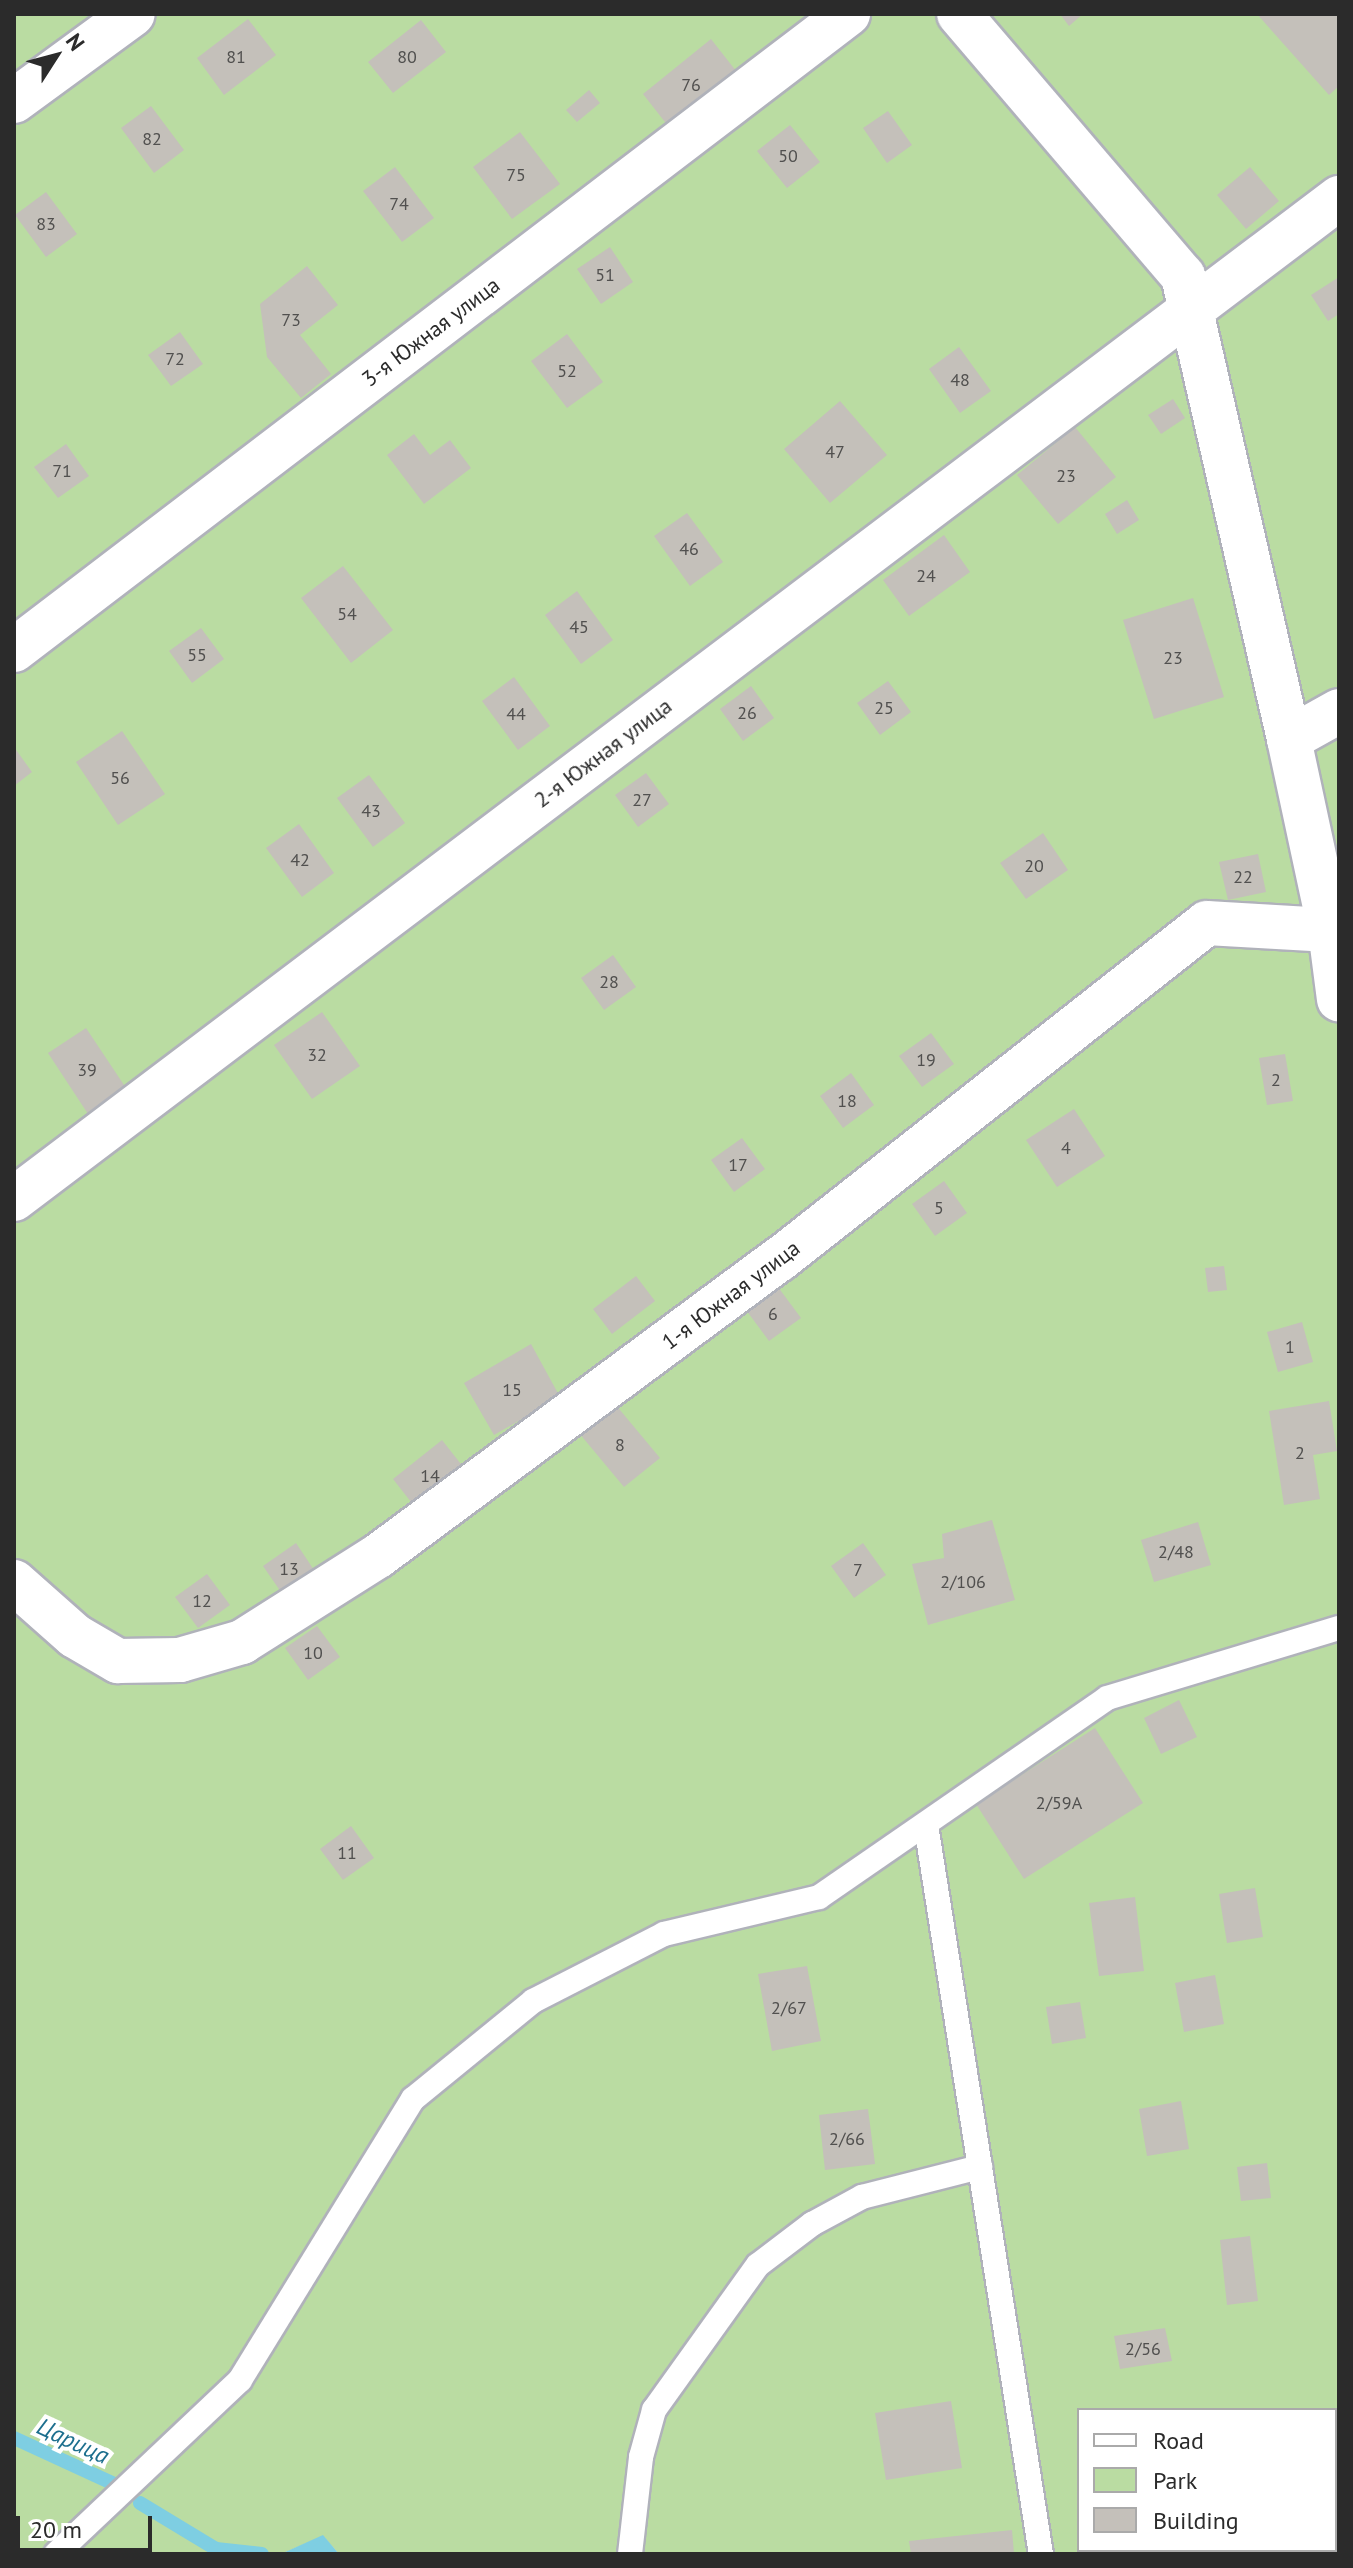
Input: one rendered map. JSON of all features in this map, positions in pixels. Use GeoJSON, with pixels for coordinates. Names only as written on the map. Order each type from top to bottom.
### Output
{"type":"FeatureCollection","features":[{"type":"Feature","properties":{"kind":"street"},"geometry":{"type":"LineString","coordinates":[[14,101],[133,14]]}},
{"type":"Feature","properties":{"kind":"street","name":"3-я Южная улица"},"geometry":{"type":"LineString","coordinates":[[14,650],[848,14]]}},
{"type":"Feature","properties":{"kind":"street"},"geometry":{"type":"LineString","coordinates":[[959,14],[1183,276],[1289,739],[1330,930],[1339,999]]}},
{"type":"Feature","properties":{"kind":"street","name":"2-я Южная улица"},"geometry":{"type":"LineString","coordinates":[[14,1199],[1339,198]]}},
{"type":"Feature","properties":{"kind":"street"},"geometry":{"type":"LineString","coordinates":[[1289,739],[1339,711]]}},
{"type":"Feature","properties":{"kind":"street","name":"1-я Южная улица"},"geometry":{"type":"LineString","coordinates":[[14,1582],[75,1636],[118,1661],[180,1660],[242,1642],[378,1556],[780,1259],[1207,923],[1330,930]]}},
{"type":"Feature","properties":{"kind":"lane"},"geometry":{"type":"LineString","coordinates":[[56,2554],[240,2380],[413,2099],[533,2001],[664,1934],[819,1897],[1107,1698],[1339,1628]]}},
{"type":"Feature","properties":{"kind":"lane"},"geometry":{"type":"LineString","coordinates":[[926,1825],[1041,2554]]}},
{"type":"Feature","properties":{"kind":"lane"},"geometry":{"type":"LineString","coordinates":[[630,2554],[641,2457],[654,2410],[758,2265],[812,2224],[862,2197],[980,2167]]}},
{"type":"Feature","properties":{"kind":"green space"},"geometry":{"type":"Polygon","coordinates":[[[14,14],[1339,14],[1339,2554],[339,2554],[323,2536],[281,2554],[14,2554],[14,14]]]}},
{"type":"Feature","properties":{"kind":"water"},"geometry":{"type":"Polygon","coordinates":[[[323,2535],[339,2554],[281,2554],[283,2553],[323,2535]]]}},
{"type":"Feature","properties":{"kind":"building"},"geometry":{"type":"Polygon","coordinates":[[[1060,14],[1083,14],[1069,26],[1060,14]]]}},
{"type":"Feature","properties":{"kind":"building"},"geometry":{"type":"Polygon","coordinates":[[[1257,14],[1339,14],[1339,86],[1329,95],[1257,14]]]}},
{"type":"Feature","properties":{"kind":"building"},"geometry":{"type":"Polygon","coordinates":[[[248,19],[276,55],[224,95],[197,58],[248,19]]]}},
{"type":"Feature","properties":{"kind":"building"},"geometry":{"type":"Polygon","coordinates":[[[421,20],[446,52],[393,93],[368,62],[421,20]]]}},
{"type":"Feature","properties":{"kind":"building"},"geometry":{"type":"Polygon","coordinates":[[[711,39],[740,76],[672,131],[643,94],[711,39]]]}},
{"type":"Feature","properties":{"kind":"building"},"geometry":{"type":"Polygon","coordinates":[[[589,90],[600,103],[577,122],[566,110],[589,90]]]}},
{"type":"Feature","properties":{"kind":"building"},"geometry":{"type":"Polygon","coordinates":[[[151,106],[184,150],[154,173],[121,128],[151,106]]]}},
{"type":"Feature","properties":{"kind":"building"},"geometry":{"type":"Polygon","coordinates":[[[888,111],[912,145],[887,163],[863,128],[888,111]]]}},
{"type":"Feature","properties":{"kind":"building"},"geometry":{"type":"Polygon","coordinates":[[[790,125],[820,162],[787,188],[757,151],[790,125]]]}},
{"type":"Feature","properties":{"kind":"building"},"geometry":{"type":"Polygon","coordinates":[[[520,132],[560,184],[512,219],[473,167],[520,132]]]}},
{"type":"Feature","properties":{"kind":"building"},"geometry":{"type":"Polygon","coordinates":[[[395,167],[434,218],[402,242],[363,191],[395,167]]]}},
{"type":"Feature","properties":{"kind":"building"},"geometry":{"type":"Polygon","coordinates":[[[1250,167],[1279,201],[1246,229],[1217,195],[1250,167]]]}},
{"type":"Feature","properties":{"kind":"building"},"geometry":{"type":"Polygon","coordinates":[[[46,192],[77,234],[46,257],[15,215],[46,192]]]}},
{"type":"Feature","properties":{"kind":"building"},"geometry":{"type":"Polygon","coordinates":[[[610,247],[633,282],[601,304],[577,269],[610,247]]]}},
{"type":"Feature","properties":{"kind":"building"},"geometry":{"type":"Polygon","coordinates":[[[307,266],[338,305],[300,335],[331,374],[301,398],[267,357],[260,304],[307,266]]]}},
{"type":"Feature","properties":{"kind":"building"},"geometry":{"type":"Polygon","coordinates":[[[1339,277],[1339,314],[1328,321],[1311,295],[1339,277]]]}},
{"type":"Feature","properties":{"kind":"building"},"geometry":{"type":"Polygon","coordinates":[[[180,332],[203,364],[171,386],[148,355],[180,332]]]}},
{"type":"Feature","properties":{"kind":"building"},"geometry":{"type":"Polygon","coordinates":[[[567,334],[603,382],[567,408],[531,361],[567,334]]]}},
{"type":"Feature","properties":{"kind":"building"},"geometry":{"type":"Polygon","coordinates":[[[959,347],[991,391],[960,413],[929,369],[959,347]]]}},
{"type":"Feature","properties":{"kind":"building"},"geometry":{"type":"Polygon","coordinates":[[[1173,399],[1185,418],[1161,434],[1148,415],[1173,399]]]}},
{"type":"Feature","properties":{"kind":"building"},"geometry":{"type":"Polygon","coordinates":[[[840,401],[887,455],[830,503],[784,449],[840,401]]]}},
{"type":"Feature","properties":{"kind":"building"},"geometry":{"type":"Polygon","coordinates":[[[1075,427],[1116,477],[1058,524],[1017,475],[1075,427]]]}},
{"type":"Feature","properties":{"kind":"building"},"geometry":{"type":"Polygon","coordinates":[[[414,434],[430,455],[450,440],[471,468],[424,504],[387,455],[414,434]]]}},
{"type":"Feature","properties":{"kind":"building"},"geometry":{"type":"Polygon","coordinates":[[[66,444],[89,476],[58,498],[34,467],[66,444]]]}},
{"type":"Feature","properties":{"kind":"building"},"geometry":{"type":"Polygon","coordinates":[[[1127,500],[1139,520],[1117,534],[1105,514],[1127,500]]]}},
{"type":"Feature","properties":{"kind":"building"},"geometry":{"type":"Polygon","coordinates":[[[687,513],[723,562],[690,586],[654,536],[687,513]]]}},
{"type":"Feature","properties":{"kind":"building"},"geometry":{"type":"Polygon","coordinates":[[[944,535],[970,572],[909,616],[883,580],[944,535]]]}},
{"type":"Feature","properties":{"kind":"building"},"geometry":{"type":"Polygon","coordinates":[[[343,566],[393,630],[351,663],[301,598],[343,566]]]}},
{"type":"Feature","properties":{"kind":"building"},"geometry":{"type":"Polygon","coordinates":[[[577,591],[613,640],[581,664],[545,615],[577,591]]]}},
{"type":"Feature","properties":{"kind":"building"},"geometry":{"type":"Polygon","coordinates":[[[1193,598],[1224,697],[1154,719],[1123,620],[1193,598]]]}},
{"type":"Feature","properties":{"kind":"building"},"geometry":{"type":"Polygon","coordinates":[[[201,628],[224,659],[192,683],[169,651],[201,628]]]}},
{"type":"Feature","properties":{"kind":"building"},"geometry":{"type":"Polygon","coordinates":[[[514,677],[550,726],[518,750],[482,701],[514,677]]]}},
{"type":"Feature","properties":{"kind":"building"},"geometry":{"type":"Polygon","coordinates":[[[888,681],[911,712],[880,735],[857,703],[888,681]]]}},
{"type":"Feature","properties":{"kind":"building"},"geometry":{"type":"Polygon","coordinates":[[[751,686],[774,718],[743,741],[720,709],[751,686]]]}},
{"type":"Feature","properties":{"kind":"building"},"geometry":{"type":"Polygon","coordinates":[[[122,731],[165,794],[118,825],[76,762],[122,731]]]}},
{"type":"Feature","properties":{"kind":"building"},"geometry":{"type":"Polygon","coordinates":[[[14,747],[32,772],[14,786],[14,747]]]}},
{"type":"Feature","properties":{"kind":"building"},"geometry":{"type":"Polygon","coordinates":[[[646,773],[669,804],[638,827],[615,795],[646,773]]]}},
{"type":"Feature","properties":{"kind":"building"},"geometry":{"type":"Polygon","coordinates":[[[369,775],[405,823],[373,847],[337,798],[369,775]]]}},
{"type":"Feature","properties":{"kind":"building"},"geometry":{"type":"Polygon","coordinates":[[[299,824],[334,873],[302,897],[266,848],[299,824]]]}},
{"type":"Feature","properties":{"kind":"building"},"geometry":{"type":"Polygon","coordinates":[[[1043,833],[1068,870],[1026,899],[1000,863],[1043,833]]]}},
{"type":"Feature","properties":{"kind":"building"},"geometry":{"type":"Polygon","coordinates":[[[1258,854],[1266,892],[1228,900],[1219,862],[1258,854]]]}},
{"type":"Feature","properties":{"kind":"building"},"geometry":{"type":"Polygon","coordinates":[[[613,955],[636,987],[604,1010],[581,978],[613,955]]]}},
{"type":"Feature","properties":{"kind":"building"},"geometry":{"type":"Polygon","coordinates":[[[322,1012],[360,1066],[312,1099],[274,1045],[322,1012]]]}},
{"type":"Feature","properties":{"kind":"building"},"geometry":{"type":"Polygon","coordinates":[[[86,1028],[126,1088],[88,1114],[48,1053],[86,1028]]]}},
{"type":"Feature","properties":{"kind":"building"},"geometry":{"type":"Polygon","coordinates":[[[931,1033],[954,1064],[922,1087],[899,1056],[931,1033]]]}},
{"type":"Feature","properties":{"kind":"building"},"geometry":{"type":"Polygon","coordinates":[[[1285,1054],[1293,1101],[1267,1105],[1259,1058],[1285,1054]]]}},
{"type":"Feature","properties":{"kind":"building"},"geometry":{"type":"Polygon","coordinates":[[[851,1073],[874,1105],[843,1128],[820,1096],[851,1073]]]}},
{"type":"Feature","properties":{"kind":"building"},"geometry":{"type":"Polygon","coordinates":[[[1074,1109],[1105,1156],[1057,1187],[1026,1140],[1074,1109]]]}},
{"type":"Feature","properties":{"kind":"building"},"geometry":{"type":"Polygon","coordinates":[[[742,1138],[765,1169],[734,1192],[711,1160],[742,1138]]]}},
{"type":"Feature","properties":{"kind":"building"},"geometry":{"type":"Polygon","coordinates":[[[944,1181],[967,1213],[935,1236],[912,1204],[944,1181]]]}},
{"type":"Feature","properties":{"kind":"building"},"geometry":{"type":"Polygon","coordinates":[[[1224,1266],[1227,1290],[1208,1292],[1205,1268],[1224,1266]]]}},
{"type":"Feature","properties":{"kind":"building"},"geometry":{"type":"Polygon","coordinates":[[[636,1276],[655,1301],[612,1334],[593,1309],[636,1276]]]}},
{"type":"Feature","properties":{"kind":"building"},"geometry":{"type":"Polygon","coordinates":[[[778,1287],[801,1318],[769,1341],[746,1310],[778,1287]]]}},
{"type":"Feature","properties":{"kind":"building"},"geometry":{"type":"Polygon","coordinates":[[[1302,1322],[1313,1362],[1278,1372],[1267,1332],[1302,1322]]]}},
{"type":"Feature","properties":{"kind":"building"},"geometry":{"type":"Polygon","coordinates":[[[531,1344],[560,1397],[494,1435],[464,1383],[531,1344]]]}},
{"type":"Feature","properties":{"kind":"building"},"geometry":{"type":"Polygon","coordinates":[[[1329,1401],[1337,1451],[1313,1455],[1320,1499],[1284,1505],[1269,1411],[1329,1401]]]}},
{"type":"Feature","properties":{"kind":"building"},"geometry":{"type":"Polygon","coordinates":[[[615,1404],[660,1458],[624,1487],[579,1433],[615,1404]]]}},
{"type":"Feature","properties":{"kind":"building"},"geometry":{"type":"Polygon","coordinates":[[[442,1440],[468,1473],[418,1511],[393,1479],[442,1440]]]}},
{"type":"Feature","properties":{"kind":"building"},"geometry":{"type":"Polygon","coordinates":[[[992,1520],[1015,1600],[928,1625],[912,1564],[944,1558],[942,1534],[992,1520]]]}},
{"type":"Feature","properties":{"kind":"building"},"geometry":{"type":"Polygon","coordinates":[[[1198,1522],[1211,1565],[1154,1582],[1141,1540],[1198,1522]]]}},
{"type":"Feature","properties":{"kind":"building"},"geometry":{"type":"Polygon","coordinates":[[[296,1543],[316,1573],[283,1595],[263,1566],[296,1543]]]}},
{"type":"Feature","properties":{"kind":"building"},"geometry":{"type":"Polygon","coordinates":[[[863,1543],[886,1575],[854,1598],[831,1566],[863,1543]]]}},
{"type":"Feature","properties":{"kind":"building"},"geometry":{"type":"Polygon","coordinates":[[[207,1574],[230,1605],[198,1628],[175,1597],[207,1574]]]}},
{"type":"Feature","properties":{"kind":"building"},"geometry":{"type":"Polygon","coordinates":[[[317,1626],[340,1657],[308,1680],[285,1648],[317,1626]]]}},
{"type":"Feature","properties":{"kind":"building"},"geometry":{"type":"Polygon","coordinates":[[[1179,1700],[1197,1737],[1161,1754],[1144,1718],[1179,1700]]]}},
{"type":"Feature","properties":{"kind":"building"},"geometry":{"type":"Polygon","coordinates":[[[1095,1728],[1143,1803],[1024,1879],[976,1804],[1095,1728]]]}},
{"type":"Feature","properties":{"kind":"building"},"geometry":{"type":"Polygon","coordinates":[[[351,1826],[374,1858],[343,1880],[320,1849],[351,1826]]]}},
{"type":"Feature","properties":{"kind":"building"},"geometry":{"type":"Polygon","coordinates":[[[1255,1888],[1263,1937],[1227,1943],[1219,1894],[1255,1888]]]}},
{"type":"Feature","properties":{"kind":"building"},"geometry":{"type":"Polygon","coordinates":[[[1135,1897],[1144,1971],[1099,1976],[1089,1903],[1135,1897]]]}},
{"type":"Feature","properties":{"kind":"building"},"geometry":{"type":"Polygon","coordinates":[[[807,1966],[821,2041],[772,2051],[758,1974],[807,1966]]]}},
{"type":"Feature","properties":{"kind":"building"},"geometry":{"type":"Polygon","coordinates":[[[1215,1975],[1224,2024],[1184,2032],[1175,1983],[1215,1975]]]}},
{"type":"Feature","properties":{"kind":"building"},"geometry":{"type":"Polygon","coordinates":[[[1080,2002],[1086,2038],[1052,2044],[1046,2007],[1080,2002]]]}},
{"type":"Feature","properties":{"kind":"building"},"geometry":{"type":"Polygon","coordinates":[[[1181,2101],[1189,2149],[1147,2156],[1139,2109],[1181,2101]]]}},
{"type":"Feature","properties":{"kind":"building"},"geometry":{"type":"Polygon","coordinates":[[[868,2109],[875,2164],[825,2170],[819,2115],[868,2109]]]}},
{"type":"Feature","properties":{"kind":"building"},"geometry":{"type":"Polygon","coordinates":[[[1267,2163],[1271,2198],[1241,2201],[1237,2167],[1267,2163]]]}},
{"type":"Feature","properties":{"kind":"building"},"geometry":{"type":"Polygon","coordinates":[[[1250,2236],[1258,2301],[1227,2305],[1220,2240],[1250,2236]]]}},
{"type":"Feature","properties":{"kind":"building"},"geometry":{"type":"Polygon","coordinates":[[[1165,2328],[1172,2361],[1120,2369],[1114,2336],[1165,2328]]]}},
{"type":"Feature","properties":{"kind":"building"},"geometry":{"type":"Polygon","coordinates":[[[951,2401],[962,2468],[886,2480],[875,2413],[951,2401]]]}},
{"type":"Feature","properties":{"kind":"building"},"geometry":{"type":"Polygon","coordinates":[[[1012,2530],[1014,2554],[911,2554],[909,2541],[1012,2530]]]}},
{"type":"Feature","properties":{"kind":"waterway","name":"Царица"},"geometry":{"type":"LineString","coordinates":[[14,2438],[114,2484]]}},
{"type":"Feature","properties":{"kind":"waterway","name":"Царица"},"geometry":{"type":"LineString","coordinates":[[140,2503],[216,2549],[262,2554]]}}]}
